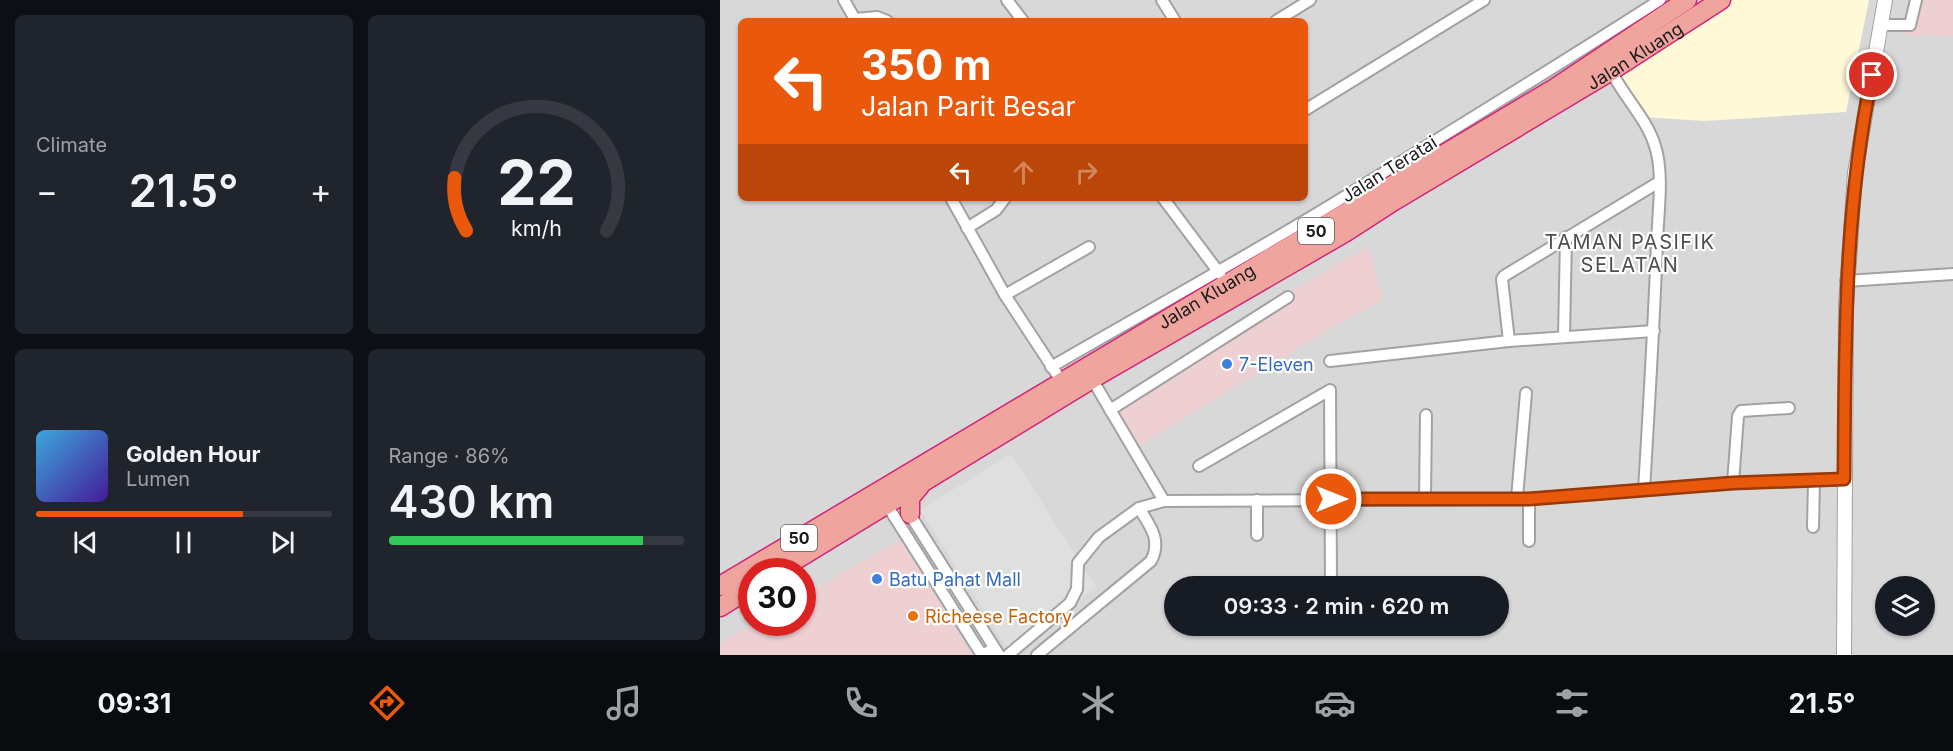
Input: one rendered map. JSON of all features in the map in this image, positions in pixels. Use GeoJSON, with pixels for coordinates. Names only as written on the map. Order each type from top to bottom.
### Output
{"type":"FeatureCollection","features":[{"type":"Feature","properties":{"kind":"highway","name":"Jalan Kluang"},"geometry":{"type":"LineString","coordinates":[[720,586],[889,494],[928,479],[1092,380],[1346,232],[1611,71],[1720,0]]}},
{"type":"Feature","properties":{"kind":"highway"},"geometry":{"type":"LineString","coordinates":[[1684,1],[1698,7],[1720,0]]}},
{"type":"Feature","properties":{"kind":"highway","name":"Jalan Kluang"},"geometry":{"type":"LineString","coordinates":[[796,558],[1057,374],[1223,277],[1403,167],[1555,88],[1684,1]]}},
{"type":"Feature","properties":{"kind":"highway"},"geometry":{"type":"LineString","coordinates":[[910,514],[910,498],[928,479]]}},
{"type":"Feature","properties":{"kind":"highway"},"geometry":{"type":"LineString","coordinates":[[720,607],[738,596]]}},
{"type":"Feature","properties":{"kind":"street"},"geometry":{"type":"LineString","coordinates":[[844,0],[854,18]]}},
{"type":"Feature","properties":{"kind":"street"},"geometry":{"type":"LineString","coordinates":[[1007,0],[1021,18]]}},
{"type":"Feature","properties":{"kind":"street"},"geometry":{"type":"LineString","coordinates":[[1162,0],[1172,18]]}},
{"type":"Feature","properties":{"kind":"street"},"geometry":{"type":"LineString","coordinates":[[1281,18],[1310,0]]}},
{"type":"Feature","properties":{"kind":"street"},"geometry":{"type":"LineString","coordinates":[[1308,108],[1484,0]]}},
{"type":"Feature","properties":{"kind":"street","name":"Jalan Teratai"},"geometry":{"type":"LineString","coordinates":[[1403,167],[1660,0]]}},
{"type":"Feature","properties":{"kind":"street"},"geometry":{"type":"LineString","coordinates":[[1844,655],[1844,479],[1856,173],[1885,0]]}},
{"type":"Feature","properties":{"kind":"street"},"geometry":{"type":"LineString","coordinates":[[1881,25],[1910,25],[1916,0]]}},
{"type":"Feature","properties":{"kind":"street"},"geometry":{"type":"LineString","coordinates":[[1611,71],[1619,87],[1650,132],[1658,156],[1654,331],[1644,490]]}},
{"type":"Feature","properties":{"kind":"street"},"geometry":{"type":"LineString","coordinates":[[1509,341],[1502,279],[1507,273],[1659,182]]}},
{"type":"Feature","properties":{"kind":"street"},"geometry":{"type":"LineString","coordinates":[[953,201],[1005,295],[1057,374]]}},
{"type":"Feature","properties":{"kind":"street"},"geometry":{"type":"LineString","coordinates":[[967,228],[996,210],[1003,201]]}},
{"type":"Feature","properties":{"kind":"street"},"geometry":{"type":"LineString","coordinates":[[1165,201],[1223,277]]}},
{"type":"Feature","properties":{"kind":"street"},"geometry":{"type":"LineString","coordinates":[[1564,337],[1566,237]]}},
{"type":"Feature","properties":{"kind":"street"},"geometry":{"type":"LineString","coordinates":[[1005,295],[1089,248]]}},
{"type":"Feature","properties":{"kind":"street"},"geometry":{"type":"LineString","coordinates":[[1852,281],[1953,274]]}},
{"type":"Feature","properties":{"kind":"street"},"geometry":{"type":"LineString","coordinates":[[1110,410],[1288,297]]}},
{"type":"Feature","properties":{"kind":"street"},"geometry":{"type":"LineString","coordinates":[[1329,361],[1509,341],[1654,331]]}},
{"type":"Feature","properties":{"kind":"street"},"geometry":{"type":"LineString","coordinates":[[1092,380],[1164,501]]}},
{"type":"Feature","properties":{"kind":"street"},"geometry":{"type":"LineString","coordinates":[[1199,466],[1330,390],[1331,576]]}},
{"type":"Feature","properties":{"kind":"street"},"geometry":{"type":"LineString","coordinates":[[1517,498],[1526,393]]}},
{"type":"Feature","properties":{"kind":"street"},"geometry":{"type":"LineString","coordinates":[[1733,483],[1738,416],[1741,411],[1789,408]]}},
{"type":"Feature","properties":{"kind":"street"},"geometry":{"type":"LineString","coordinates":[[1425,499],[1426,415]]}},
{"type":"Feature","properties":{"kind":"street"},"geometry":{"type":"LineString","coordinates":[[1008,655],[1070,603],[1077,589],[1078,563],[1099,537],[1139,508],[1164,501],[1529,499],[1733,483],[1844,479]]}},
{"type":"Feature","properties":{"kind":"street"},"geometry":{"type":"LineString","coordinates":[[1813,527],[1814,481]]}},
{"type":"Feature","properties":{"kind":"street"},"geometry":{"type":"LineString","coordinates":[[889,494],[910,514],[996,651],[983,655],[980,652],[889,494]]}},
{"type":"Feature","properties":{"kind":"street"},"geometry":{"type":"LineString","coordinates":[[1529,499],[1529,541]]}},
{"type":"Feature","properties":{"kind":"street"},"geometry":{"type":"LineString","coordinates":[[1257,500],[1257,535]]}},
{"type":"Feature","properties":{"kind":"street"},"geometry":{"type":"LineString","coordinates":[[1037,655],[1151,561],[1155,552],[1155,533],[1139,508]]}},
{"type":"Feature","properties":{"kind":"shaded area"},"geometry":{"type":"Polygon","coordinates":[[[720,0],[1953,0],[1953,655],[720,655],[720,0]]]}},
{"type":"Feature","properties":{"kind":"shaded area"},"geometry":{"type":"Polygon","coordinates":[[[1728,0],[1869,0],[1846,112],[1705,121],[1643,117],[1618,69],[1728,0]]]}},
{"type":"Feature","properties":{"kind":"shaded area"},"geometry":{"type":"Polygon","coordinates":[[[1912,0],[1953,0],[1953,36],[1906,35],[1912,0]]]}},
{"type":"Feature","properties":{"kind":"shaded area"},"geometry":{"type":"Polygon","coordinates":[[[1368,246],[1383,299],[1318,336],[1131,451],[1105,409],[1287,294],[1368,246]]]}},
{"type":"Feature","properties":{"kind":"shaded area"},"geometry":{"type":"Polygon","coordinates":[[[1011,454],[1096,587],[1011,654],[920,510],[1011,454]]]}},
{"type":"Feature","properties":{"kind":"shaded area","name":"Batu Pahat Mall"},"geometry":{"type":"Polygon","coordinates":[[[901,539],[972,655],[720,655],[720,643],[738,633],[738,636],[816,636],[816,588],[901,539]]]}},
{"type":"Feature","properties":{"kind":"place","name":"7-Eleven"},"geometry":{"type":"Point","coordinates":[1227,364]}},
{"type":"Feature","properties":{"kind":"place","name":"Batu Pahat Mall"},"geometry":{"type":"Point","coordinates":[877,579]}},
{"type":"Feature","properties":{"kind":"place","name":"Richeese Factory"},"geometry":{"type":"Point","coordinates":[913,616]}},
{"type":"Feature","properties":{"kind":"district","name":"TAMAN PASIFIK SELATAN"},"geometry":{"type":"Point","coordinates":[1630,254]}},
{"type":"Feature","properties":{"kind":"route"},"geometry":{"type":"LineString","coordinates":[[1331,499],[1529,499],[1733,483],[1844,479],[1846,281],[1849,236],[1856,173],[1872,75]]}}]}
